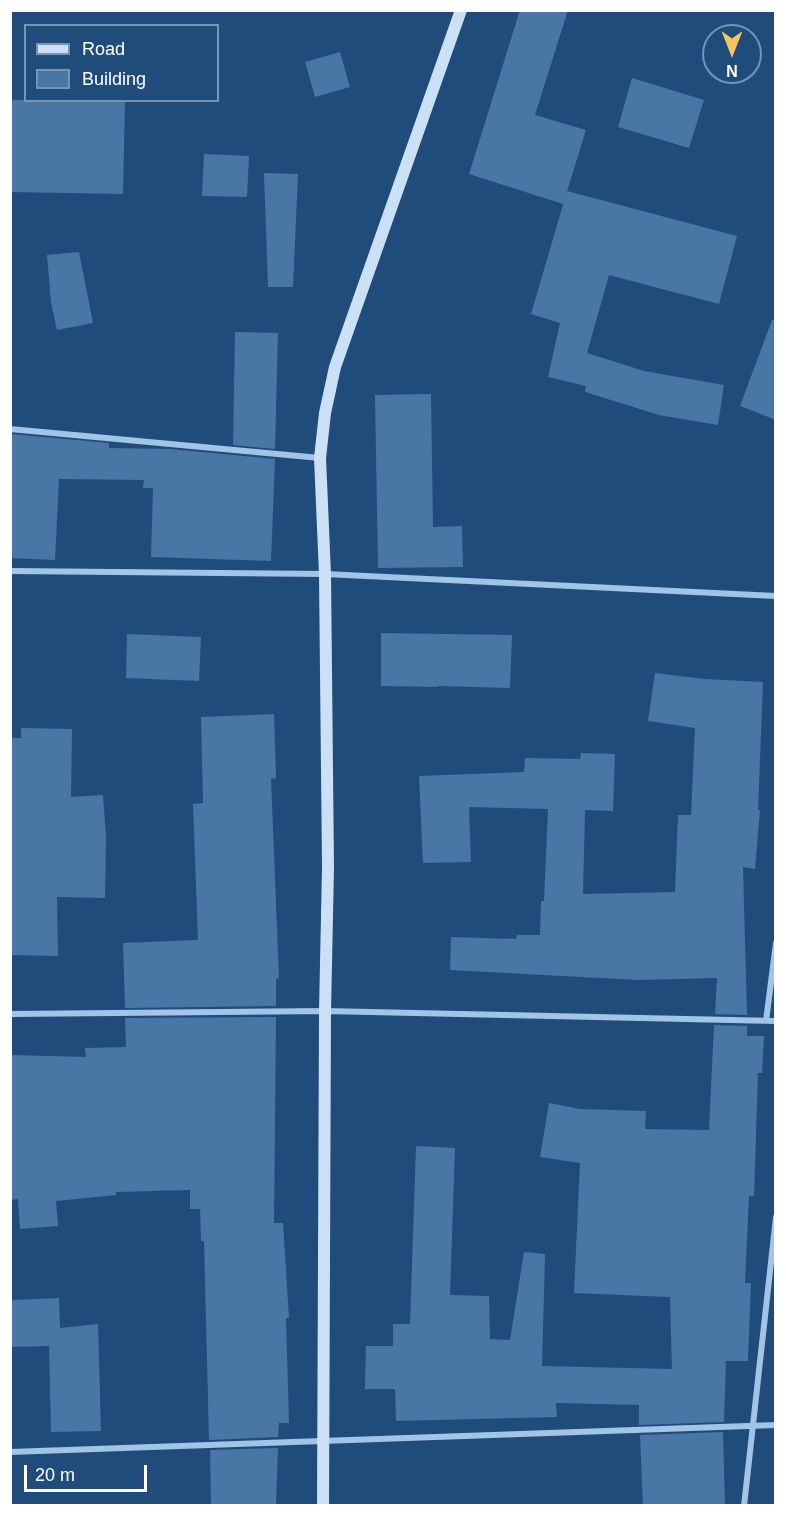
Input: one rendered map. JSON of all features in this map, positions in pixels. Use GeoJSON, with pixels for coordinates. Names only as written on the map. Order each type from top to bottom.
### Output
{"type":"FeatureCollection","features":[{"type":"Feature","properties":{"kind":"main road"},"geometry":{"type":"LineString","coordinates":[[323,1506],[325,1011],[328,856],[325,574],[320,458],[325,413],[335,367],[462,10]]}},
{"type":"Feature","properties":{"kind":"street"},"geometry":{"type":"LineString","coordinates":[[10,429],[320,458]]}},
{"type":"Feature","properties":{"kind":"street"},"geometry":{"type":"LineString","coordinates":[[10,570],[325,574],[776,596]]}},
{"type":"Feature","properties":{"kind":"street"},"geometry":{"type":"LineString","coordinates":[[766,1021],[776,943]]}},
{"type":"Feature","properties":{"kind":"street"},"geometry":{"type":"LineString","coordinates":[[10,1014],[325,1011],[776,1021]]}},
{"type":"Feature","properties":{"kind":"street"},"geometry":{"type":"LineString","coordinates":[[744,1506],[776,1216]]}},
{"type":"Feature","properties":{"kind":"street"},"geometry":{"type":"LineString","coordinates":[[10,1452],[776,1425]]}},
{"type":"Feature","properties":{"kind":"building"},"geometry":{"type":"Polygon","coordinates":[[[520,10],[568,10],[535,115],[586,130],[563,204],[469,174],[520,10]]]}},
{"type":"Feature","properties":{"kind":"building"},"geometry":{"type":"Polygon","coordinates":[[[340,52],[350,87],[315,97],[305,62],[340,52]]]}},
{"type":"Feature","properties":{"kind":"building"},"geometry":{"type":"Polygon","coordinates":[[[632,78],[704,100],[689,148],[618,127],[632,78]]]}},
{"type":"Feature","properties":{"kind":"building"},"geometry":{"type":"Polygon","coordinates":[[[10,100],[125,102],[123,194],[10,192],[10,100]]]}},
{"type":"Feature","properties":{"kind":"building"},"geometry":{"type":"Polygon","coordinates":[[[204,154],[249,156],[247,197],[202,196],[204,154]]]}},
{"type":"Feature","properties":{"kind":"building"},"geometry":{"type":"Polygon","coordinates":[[[264,173],[298,174],[293,287],[268,287],[264,173]]]}},
{"type":"Feature","properties":{"kind":"building"},"geometry":{"type":"Polygon","coordinates":[[[567,191],[737,236],[719,304],[609,275],[587,353],[644,371],[724,385],[718,425],[659,415],[585,392],[586,386],[548,377],[560,323],[531,314],[567,191]]]}},
{"type":"Feature","properties":{"kind":"building"},"geometry":{"type":"Polygon","coordinates":[[[79,252],[93,323],[57,330],[51,302],[47,255],[79,252]]]}},
{"type":"Feature","properties":{"kind":"building"},"geometry":{"type":"Polygon","coordinates":[[[772,320],[776,320],[776,420],[740,406],[772,320]]]}},
{"type":"Feature","properties":{"kind":"building"},"geometry":{"type":"Polygon","coordinates":[[[235,332],[278,333],[275,449],[233,445],[235,332]]]}},
{"type":"Feature","properties":{"kind":"building"},"geometry":{"type":"Polygon","coordinates":[[[431,394],[433,527],[462,526],[463,567],[378,568],[375,395],[431,394]]]}},
{"type":"Feature","properties":{"kind":"building"},"geometry":{"type":"Polygon","coordinates":[[[10,434],[109,443],[109,448],[170,449],[275,459],[271,561],[151,557],[153,488],[143,488],[144,480],[59,479],[55,560],[10,558],[10,434]]]}},
{"type":"Feature","properties":{"kind":"building"},"geometry":{"type":"Polygon","coordinates":[[[381,633],[512,635],[510,688],[381,686],[381,633]]]}},
{"type":"Feature","properties":{"kind":"building"},"geometry":{"type":"Polygon","coordinates":[[[127,634],[201,637],[199,681],[126,678],[127,634]]]}},
{"type":"Feature","properties":{"kind":"building"},"geometry":{"type":"Polygon","coordinates":[[[655,673],[705,679],[763,682],[758,810],[760,810],[755,869],[743,867],[747,1015],[715,1014],[717,978],[638,980],[450,970],[451,937],[516,939],[517,935],[540,935],[541,901],[544,901],[548,809],[469,807],[471,862],[423,863],[419,776],[524,772],[525,758],[580,759],[581,753],[615,754],[613,811],[585,810],[583,894],[675,892],[678,815],[691,815],[695,728],[648,721],[655,673]]]}},
{"type":"Feature","properties":{"kind":"building"},"geometry":{"type":"Polygon","coordinates":[[[274,714],[276,778],[271,779],[279,978],[276,979],[276,1006],[125,1008],[123,943],[198,940],[193,804],[203,803],[201,717],[274,714]]]}},
{"type":"Feature","properties":{"kind":"building"},"geometry":{"type":"Polygon","coordinates":[[[21,728],[72,729],[71,797],[103,795],[106,837],[105,898],[57,897],[58,956],[10,955],[10,738],[21,738],[21,728]]]}},
{"type":"Feature","properties":{"kind":"building"},"geometry":{"type":"Polygon","coordinates":[[[276,1017],[274,1223],[283,1223],[289,1318],[286,1318],[289,1423],[279,1423],[278,1437],[209,1440],[204,1241],[201,1241],[200,1209],[190,1209],[190,1190],[116,1192],[116,1195],[56,1201],[58,1226],[20,1229],[18,1199],[10,1200],[10,1055],[86,1057],[85,1048],[126,1047],[125,1018],[276,1017]]]}},
{"type":"Feature","properties":{"kind":"building"},"geometry":{"type":"Polygon","coordinates":[[[714,1025],[747,1026],[747,1036],[764,1036],[762,1073],[758,1073],[754,1196],[749,1196],[745,1283],[751,1283],[748,1361],[726,1361],[724,1422],[639,1425],[639,1405],[556,1403],[557,1417],[396,1421],[395,1389],[365,1389],[366,1346],[393,1346],[393,1324],[410,1324],[416,1146],[455,1148],[450,1295],[489,1296],[490,1339],[510,1340],[524,1252],[545,1254],[542,1366],[672,1369],[670,1297],[574,1293],[580,1163],[540,1157],[549,1103],[580,1109],[646,1111],[645,1129],[709,1130],[714,1025]]]}},
{"type":"Feature","properties":{"kind":"building"},"geometry":{"type":"Polygon","coordinates":[[[59,1298],[60,1328],[98,1324],[101,1431],[51,1432],[49,1346],[10,1347],[10,1300],[59,1298]]]}},
{"type":"Feature","properties":{"kind":"building"},"geometry":{"type":"Polygon","coordinates":[[[723,1432],[725,1506],[643,1506],[640,1435],[723,1432]]]}},
{"type":"Feature","properties":{"kind":"building"},"geometry":{"type":"Polygon","coordinates":[[[278,1448],[276,1506],[211,1506],[210,1450],[278,1448]]]}}]}
